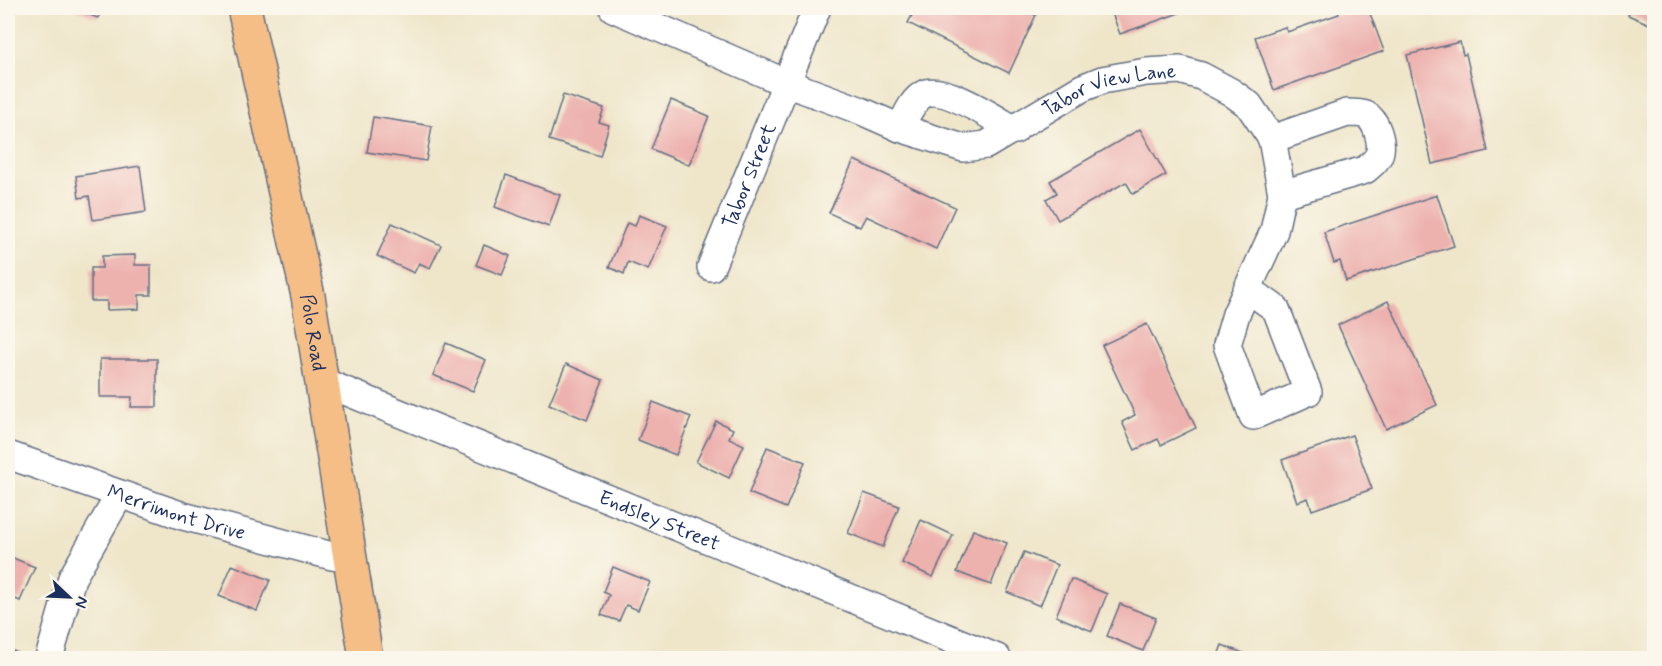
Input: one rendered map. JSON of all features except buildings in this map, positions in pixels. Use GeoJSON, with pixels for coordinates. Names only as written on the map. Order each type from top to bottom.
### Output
{"type":"FeatureCollection","features":[{"type":"Feature","properties":{"kind":"main road","name":"Polo Road"},"geometry":{"type":"LineString","coordinates":[[244,8],[294,223],[366,658]]}},
{"type":"Feature","properties":{"kind":"street"},"geometry":{"type":"LineString","coordinates":[[613,8],[786,83]]}},
{"type":"Feature","properties":{"kind":"street","name":"Tabor Street"},"geometry":{"type":"LineString","coordinates":[[711,267],[817,8]]}},
{"type":"Feature","properties":{"kind":"street","name":"Tabor View Lane"},"geometry":{"type":"LineString","coordinates":[[786,83],[900,128],[963,148],[986,145],[1015,130],[1082,88],[1102,80],[1169,69],[1201,76],[1231,92],[1249,105],[1272,139],[1282,194],[1274,231],[1248,289]]}},
{"type":"Feature","properties":{"kind":"street"},"geometry":{"type":"LineString","coordinates":[[900,128],[912,104],[924,94],[935,91],[953,96],[1015,130]]}},
{"type":"Feature","properties":{"kind":"street"},"geometry":{"type":"LineString","coordinates":[[1272,139],[1347,113],[1359,113],[1368,116],[1375,124],[1380,151],[1375,161],[1365,170],[1282,194]]}},
{"type":"Feature","properties":{"kind":"street","name":"Endsley Street"},"geometry":{"type":"LineString","coordinates":[[321,381],[997,658]]}},
{"type":"Feature","properties":{"kind":"street","name":"Merrimont Drive"},"geometry":{"type":"LineString","coordinates":[[8,455],[183,516],[332,556],[350,558]]}},
{"type":"Feature","properties":{"kind":"street"},"geometry":{"type":"LineString","coordinates":[[49,658],[72,578],[120,494]]}}]}
